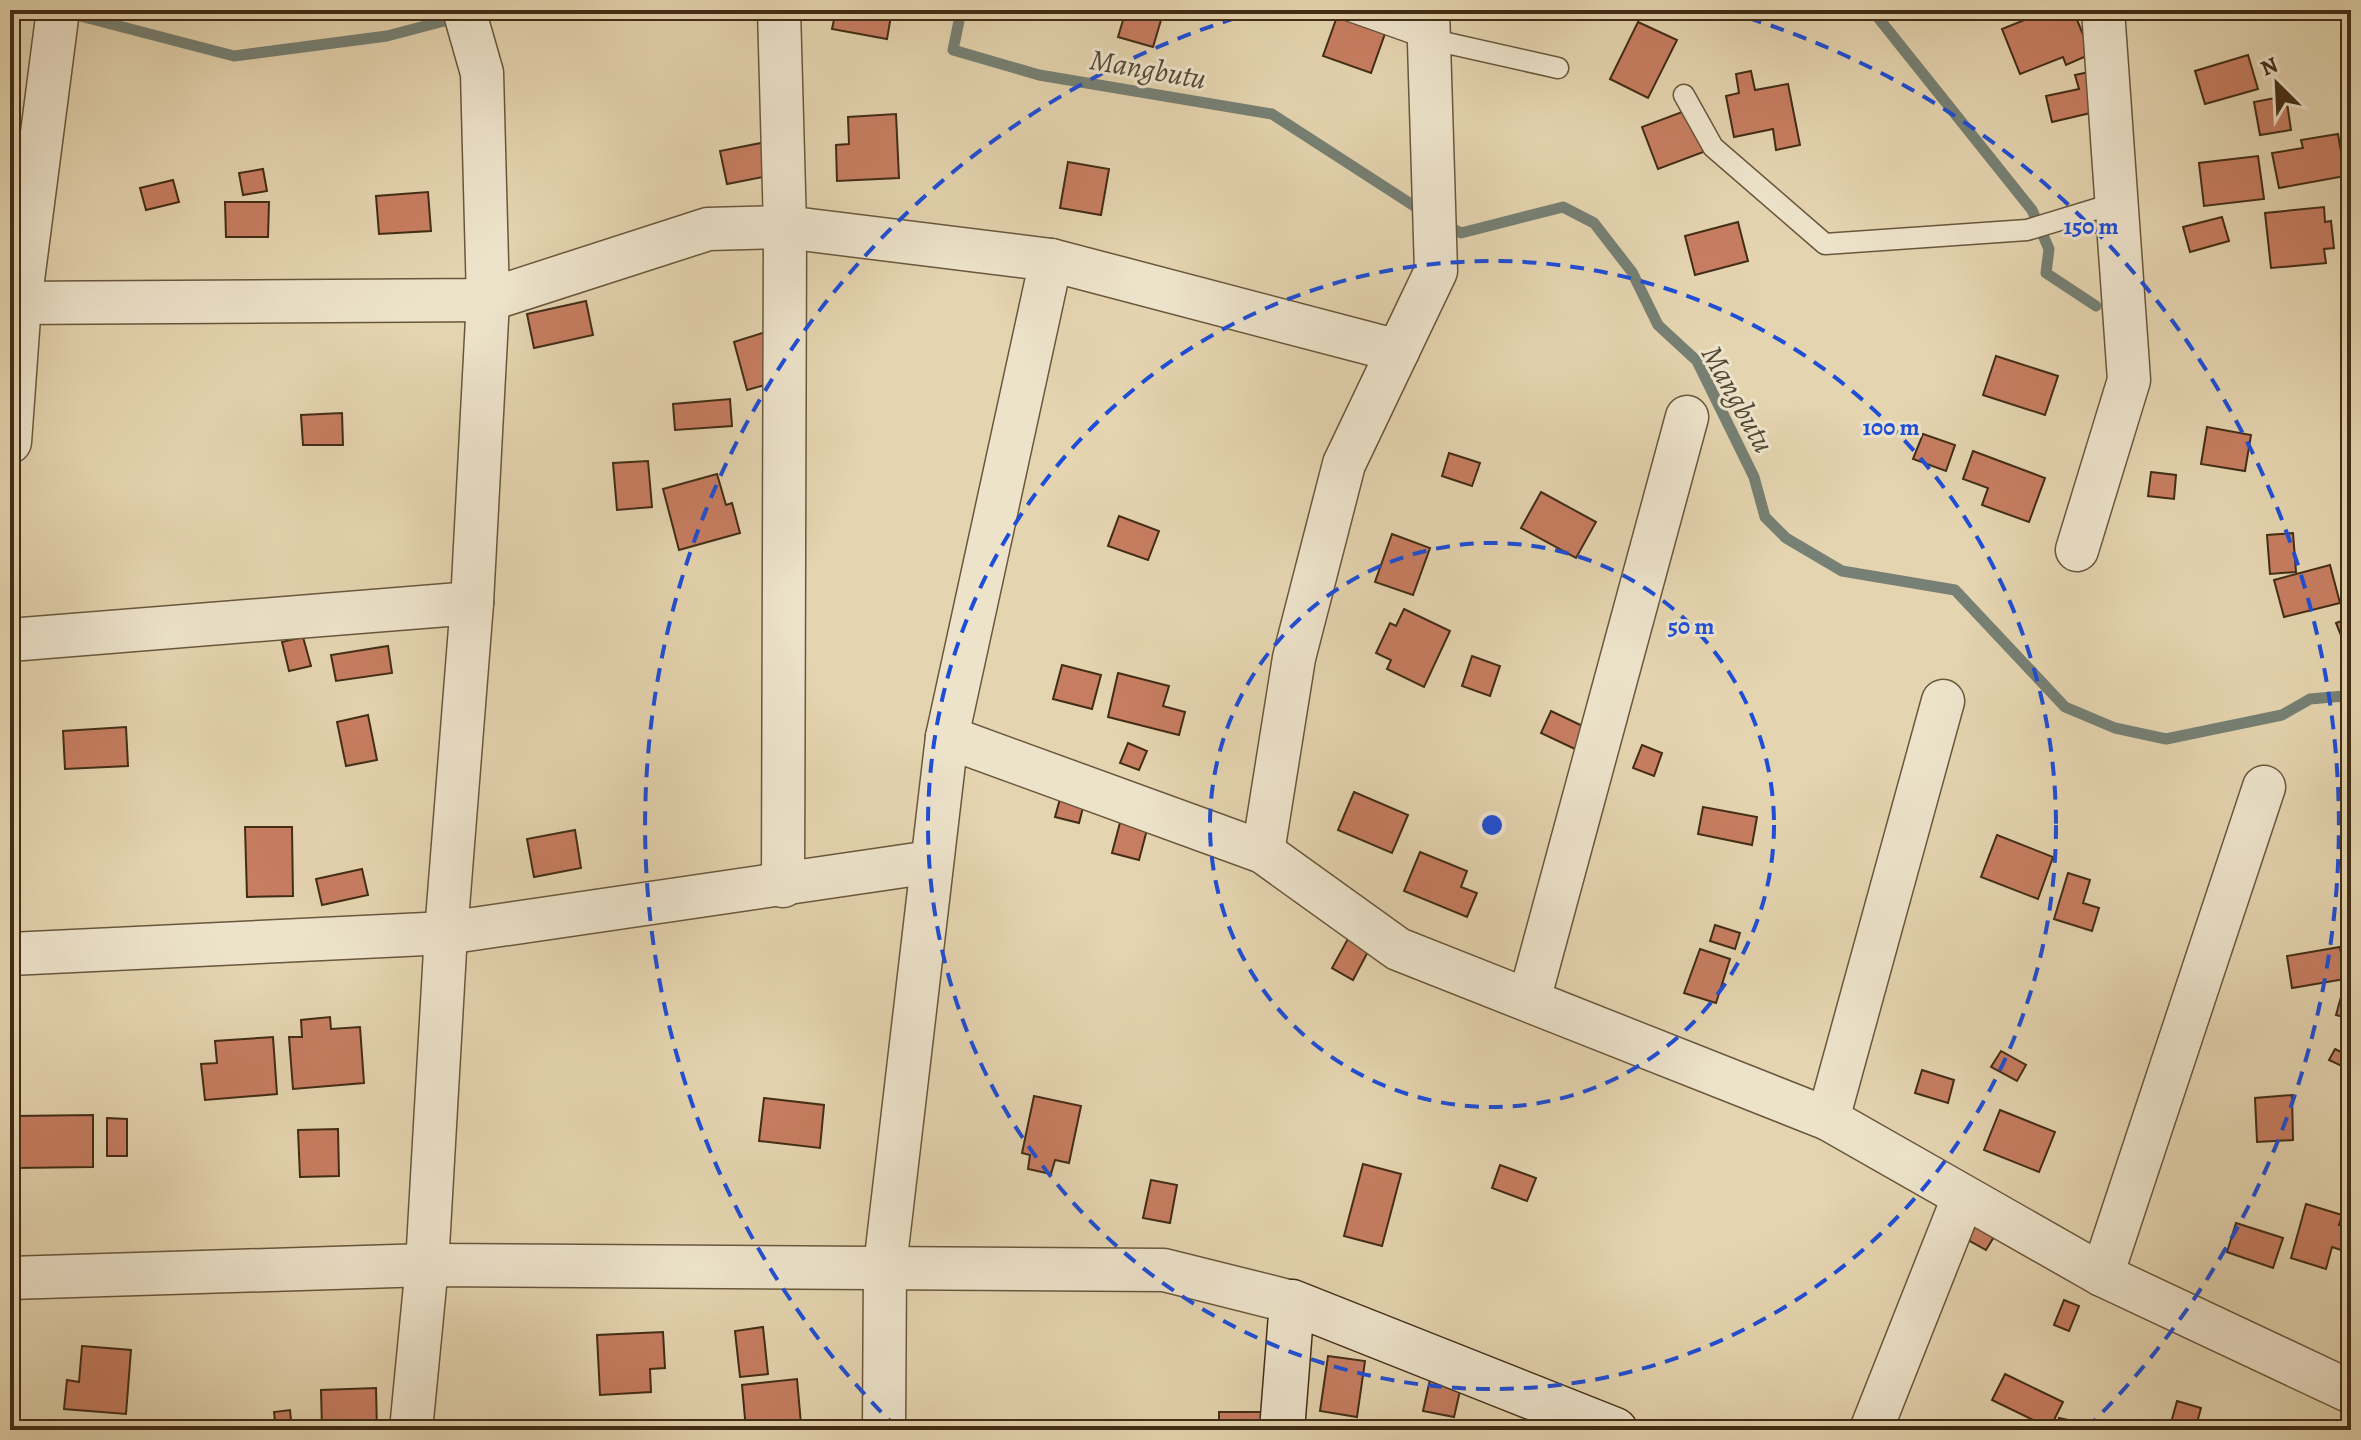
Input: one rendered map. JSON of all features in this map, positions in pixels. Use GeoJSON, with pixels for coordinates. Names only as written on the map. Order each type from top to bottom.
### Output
{"type":"FeatureCollection","features":[{"type":"Feature","properties":{"kind":"street"},"geometry":{"type":"LineString","coordinates":[[779,10],[785,227],[783,886]]}},
{"type":"Feature","properties":{"kind":"street"},"geometry":{"type":"LineString","coordinates":[[2077,550],[2129,380],[2119,202],[2103,10]]}},
{"type":"Feature","properties":{"kind":"street"},"geometry":{"type":"LineString","coordinates":[[411,1430],[427,1265],[446,933],[472,603],[488,300],[482,73],[467,19]]}},
{"type":"Feature","properties":{"kind":"street"},"geometry":{"type":"LineString","coordinates":[[1263,852],[1294,658],[1344,464],[1436,271],[1428,24]]}},
{"type":"Feature","properties":{"kind":"street"},"geometry":{"type":"LineString","coordinates":[[10,442],[15,303],[57,28]]}},
{"type":"Feature","properties":{"kind":"street"},"geometry":{"type":"LineString","coordinates":[[15,303],[488,300],[708,229],[785,227],[1051,260],[1398,351]]}},
{"type":"Feature","properties":{"kind":"street"},"geometry":{"type":"LineString","coordinates":[[884,1430],[885,1266],[947,737],[1051,260]]}},
{"type":"Feature","properties":{"kind":"street"},"geometry":{"type":"LineString","coordinates":[[1529,1000],[1687,417]]}},
{"type":"Feature","properties":{"kind":"street"},"geometry":{"type":"LineString","coordinates":[[10,640],[472,603]]}},
{"type":"Feature","properties":{"kind":"street"},"geometry":{"type":"LineString","coordinates":[[1828,1119],[1943,701]]}},
{"type":"Feature","properties":{"kind":"street"},"geometry":{"type":"LineString","coordinates":[[947,737],[1263,852],[1398,949],[1828,1119],[2102,1275],[2351,1392]]}},
{"type":"Feature","properties":{"kind":"street"},"geometry":{"type":"LineString","coordinates":[[2102,1275],[2264,787]]}},
{"type":"Feature","properties":{"kind":"street"},"geometry":{"type":"LineString","coordinates":[[10,954],[446,933],[931,862]]}},
{"type":"Feature","properties":{"kind":"street"},"geometry":{"type":"LineString","coordinates":[[1871,1430],[1963,1198]]}},
{"type":"Feature","properties":{"kind":"street"},"geometry":{"type":"LineString","coordinates":[[10,1278],[427,1265],[1164,1270],[1292,1302],[1615,1430]]}},
{"type":"Feature","properties":{"kind":"street"},"geometry":{"type":"LineString","coordinates":[[1282,1430],[1292,1302]]}},
{"type":"Feature","properties":{"kind":"lane"},"geometry":{"type":"LineString","coordinates":[[1347,10],[1428,24],[1558,68]]}},
{"type":"Feature","properties":{"kind":"lane"},"geometry":{"type":"LineString","coordinates":[[1684,95],[1713,147],[1825,244],[2037,228],[2119,202]]}},
{"type":"Feature","properties":{"kind":"building"},"geometry":{"type":"Polygon","coordinates":[[[836,10],[892,10],[887,39],[832,29],[836,10]]]}},
{"type":"Feature","properties":{"kind":"building"},"geometry":{"type":"Polygon","coordinates":[[[1126,10],[1164,10],[1153,47],[1118,37],[1126,10]]]}},
{"type":"Feature","properties":{"kind":"building"},"geometry":{"type":"Polygon","coordinates":[[[2049,10],[2073,10],[2091,54],[2066,65],[2063,57],[2020,74],[2002,29],[2049,10]]]}},
{"type":"Feature","properties":{"kind":"building"},"geometry":{"type":"Polygon","coordinates":[[[1339,11],[1387,28],[1371,73],[1323,56],[1339,11]]]}},
{"type":"Feature","properties":{"kind":"building"},"geometry":{"type":"Polygon","coordinates":[[[1638,22],[1677,40],[1648,98],[1610,79],[1638,22]]]}},
{"type":"Feature","properties":{"kind":"building"},"geometry":{"type":"Polygon","coordinates":[[[2248,55],[2258,89],[2205,104],[2195,71],[2248,55]]]}},
{"type":"Feature","properties":{"kind":"building"},"geometry":{"type":"Polygon","coordinates":[[[2103,69],[2112,108],[2052,122],[2046,96],[2079,89],[2075,75],[2103,69]]]}},
{"type":"Feature","properties":{"kind":"building"},"geometry":{"type":"Polygon","coordinates":[[[1751,71],[1755,90],[1788,84],[1800,145],[1776,150],[1773,129],[1734,137],[1726,96],[1739,93],[1736,74],[1751,71]]]}},
{"type":"Feature","properties":{"kind":"building"},"geometry":{"type":"Polygon","coordinates":[[[2286,96],[2291,130],[2260,135],[2254,102],[2286,96]]]}},
{"type":"Feature","properties":{"kind":"building"},"geometry":{"type":"Polygon","coordinates":[[[1698,106],[1714,148],[1658,169],[1642,127],[1698,106]]]}},
{"type":"Feature","properties":{"kind":"building"},"geometry":{"type":"Polygon","coordinates":[[[896,114],[899,178],[837,181],[836,145],[849,144],[848,117],[896,114]]]}},
{"type":"Feature","properties":{"kind":"building"},"geometry":{"type":"Polygon","coordinates":[[[2338,134],[2345,176],[2279,188],[2272,153],[2303,148],[2301,140],[2338,134]]]}},
{"type":"Feature","properties":{"kind":"building"},"geometry":{"type":"Polygon","coordinates":[[[766,142],[773,175],[727,184],[720,151],[766,142]]]}},
{"type":"Feature","properties":{"kind":"building"},"geometry":{"type":"Polygon","coordinates":[[[2258,156],[2264,199],[2204,206],[2199,163],[2258,156]]]}},
{"type":"Feature","properties":{"kind":"building"},"geometry":{"type":"Polygon","coordinates":[[[1068,162],[1109,169],[1101,215],[1060,208],[1068,162]]]}},
{"type":"Feature","properties":{"kind":"building"},"geometry":{"type":"Polygon","coordinates":[[[263,169],[267,191],[243,195],[239,173],[263,169]]]}},
{"type":"Feature","properties":{"kind":"building"},"geometry":{"type":"Polygon","coordinates":[[[173,180],[179,202],[146,210],[140,188],[173,180]]]}},
{"type":"Feature","properties":{"kind":"building"},"geometry":{"type":"Polygon","coordinates":[[[428,192],[431,231],[379,234],[376,196],[428,192]]]}},
{"type":"Feature","properties":{"kind":"building"},"geometry":{"type":"Polygon","coordinates":[[[225,202],[269,202],[268,237],[226,237],[225,202]]]}},
{"type":"Feature","properties":{"kind":"building"},"geometry":{"type":"Polygon","coordinates":[[[2324,207],[2325,222],[2331,221],[2334,248],[2324,249],[2326,263],[2271,268],[2265,213],[2324,207]]]}},
{"type":"Feature","properties":{"kind":"building"},"geometry":{"type":"Polygon","coordinates":[[[2222,217],[2229,241],[2190,252],[2183,227],[2222,217]]]}},
{"type":"Feature","properties":{"kind":"building"},"geometry":{"type":"Polygon","coordinates":[[[1738,222],[1748,261],[1695,275],[1685,236],[1738,222]]]}},
{"type":"Feature","properties":{"kind":"building"},"geometry":{"type":"Polygon","coordinates":[[[586,301],[593,335],[534,348],[527,314],[586,301]]]}},
{"type":"Feature","properties":{"kind":"building"},"geometry":{"type":"Polygon","coordinates":[[[769,331],[783,380],[747,390],[734,342],[769,331]]]}},
{"type":"Feature","properties":{"kind":"building"},"geometry":{"type":"Polygon","coordinates":[[[1996,356],[2058,376],[2045,415],[1983,395],[1996,356]]]}},
{"type":"Feature","properties":{"kind":"building"},"geometry":{"type":"Polygon","coordinates":[[[730,399],[732,426],[675,430],[673,404],[730,399]]]}},
{"type":"Feature","properties":{"kind":"building"},"geometry":{"type":"Polygon","coordinates":[[[342,413],[343,445],[303,445],[301,415],[342,413]]]}},
{"type":"Feature","properties":{"kind":"building"},"geometry":{"type":"Polygon","coordinates":[[[2207,427],[2251,435],[2245,471],[2201,464],[2207,427]]]}},
{"type":"Feature","properties":{"kind":"building"},"geometry":{"type":"Polygon","coordinates":[[[1923,434],[1955,445],[1946,471],[1913,459],[1923,434]]]}},
{"type":"Feature","properties":{"kind":"building"},"geometry":{"type":"Polygon","coordinates":[[[1973,451],[2045,478],[2029,522],[1982,505],[1988,488],[1963,479],[1973,451]]]}},
{"type":"Feature","properties":{"kind":"building"},"geometry":{"type":"Polygon","coordinates":[[[1449,453],[1480,463],[1472,486],[1442,476],[1449,453]]]}},
{"type":"Feature","properties":{"kind":"building"},"geometry":{"type":"Polygon","coordinates":[[[648,461],[652,507],[617,510],[613,463],[648,461]]]}},
{"type":"Feature","properties":{"kind":"building"},"geometry":{"type":"Polygon","coordinates":[[[2151,472],[2176,475],[2174,499],[2148,496],[2151,472]]]}},
{"type":"Feature","properties":{"kind":"building"},"geometry":{"type":"Polygon","coordinates":[[[717,474],[726,505],[732,503],[740,533],[679,550],[663,489],[717,474]]]}},
{"type":"Feature","properties":{"kind":"building"},"geometry":{"type":"Polygon","coordinates":[[[1541,492],[1596,522],[1576,558],[1521,528],[1541,492]]]}},
{"type":"Feature","properties":{"kind":"building"},"geometry":{"type":"Polygon","coordinates":[[[1119,516],[1159,531],[1148,560],[1108,546],[1119,516]]]}},
{"type":"Feature","properties":{"kind":"building"},"geometry":{"type":"Polygon","coordinates":[[[2293,533],[2296,572],[2270,574],[2267,535],[2293,533]]]}},
{"type":"Feature","properties":{"kind":"building"},"geometry":{"type":"Polygon","coordinates":[[[1392,534],[1430,548],[1413,595],[1375,582],[1392,534]]]}},
{"type":"Feature","properties":{"kind":"building"},"geometry":{"type":"Polygon","coordinates":[[[2330,565],[2340,603],[2284,617],[2274,580],[2330,565]]]}},
{"type":"Feature","properties":{"kind":"building"},"geometry":{"type":"Polygon","coordinates":[[[1404,609],[1450,631],[1424,687],[1387,669],[1391,660],[1376,653],[1390,623],[1396,626],[1404,609]]]}},
{"type":"Feature","properties":{"kind":"building"},"geometry":{"type":"Polygon","coordinates":[[[2351,617],[2351,660],[2336,623],[2351,617]]]}},
{"type":"Feature","properties":{"kind":"building"},"geometry":{"type":"Polygon","coordinates":[[[303,637],[311,666],[289,671],[282,642],[303,637]]]}},
{"type":"Feature","properties":{"kind":"building"},"geometry":{"type":"Polygon","coordinates":[[[388,646],[392,673],[336,681],[331,655],[388,646]]]}},
{"type":"Feature","properties":{"kind":"building"},"geometry":{"type":"Polygon","coordinates":[[[1472,656],[1500,666],[1490,696],[1462,686],[1472,656]]]}},
{"type":"Feature","properties":{"kind":"building"},"geometry":{"type":"Polygon","coordinates":[[[1062,665],[1101,675],[1092,709],[1053,699],[1062,665]]]}},
{"type":"Feature","properties":{"kind":"building"},"geometry":{"type":"Polygon","coordinates":[[[1118,673],[1169,686],[1163,706],[1185,712],[1179,735],[1108,717],[1118,673]]]}},
{"type":"Feature","properties":{"kind":"building"},"geometry":{"type":"Polygon","coordinates":[[[1551,711],[1589,729],[1579,751],[1541,733],[1551,711]]]}},
{"type":"Feature","properties":{"kind":"building"},"geometry":{"type":"Polygon","coordinates":[[[368,715],[377,760],[346,766],[337,722],[368,715]]]}},
{"type":"Feature","properties":{"kind":"building"},"geometry":{"type":"Polygon","coordinates":[[[126,727],[128,766],[65,769],[63,731],[126,727]]]}},
{"type":"Feature","properties":{"kind":"building"},"geometry":{"type":"Polygon","coordinates":[[[1128,743],[1147,751],[1139,770],[1120,763],[1128,743]]]}},
{"type":"Feature","properties":{"kind":"building"},"geometry":{"type":"Polygon","coordinates":[[[1642,745],[1662,753],[1654,776],[1633,768],[1642,745]]]}},
{"type":"Feature","properties":{"kind":"building"},"geometry":{"type":"Polygon","coordinates":[[[1066,777],[1089,784],[1079,823],[1055,817],[1066,777]]]}},
{"type":"Feature","properties":{"kind":"building"},"geometry":{"type":"Polygon","coordinates":[[[1354,792],[1408,815],[1392,853],[1338,830],[1354,792]]]}},
{"type":"Feature","properties":{"kind":"building"},"geometry":{"type":"Polygon","coordinates":[[[1703,807],[1757,817],[1752,845],[1698,834],[1703,807]]]}},
{"type":"Feature","properties":{"kind":"building"},"geometry":{"type":"Polygon","coordinates":[[[1122,815],[1149,822],[1139,860],[1112,853],[1122,815]]]}},
{"type":"Feature","properties":{"kind":"building"},"geometry":{"type":"Polygon","coordinates":[[[245,827],[292,827],[293,896],[247,897],[245,827]]]}},
{"type":"Feature","properties":{"kind":"building"},"geometry":{"type":"Polygon","coordinates":[[[575,830],[581,868],[534,877],[527,839],[575,830]]]}},
{"type":"Feature","properties":{"kind":"building"},"geometry":{"type":"Polygon","coordinates":[[[1997,835],[2053,857],[2038,899],[1981,877],[1997,835]]]}},
{"type":"Feature","properties":{"kind":"building"},"geometry":{"type":"Polygon","coordinates":[[[1420,852],[1467,871],[1461,887],[1477,893],[1467,917],[1404,891],[1420,852]]]}},
{"type":"Feature","properties":{"kind":"building"},"geometry":{"type":"Polygon","coordinates":[[[362,869],[368,895],[322,905],[316,879],[362,869]]]}},
{"type":"Feature","properties":{"kind":"building"},"geometry":{"type":"Polygon","coordinates":[[[2068,873],[2090,880],[2083,903],[2099,908],[2092,931],[2054,919],[2068,873]]]}},
{"type":"Feature","properties":{"kind":"building"},"geometry":{"type":"Polygon","coordinates":[[[1715,925],[1740,933],[1735,949],[1710,941],[1715,925]]]}},
{"type":"Feature","properties":{"kind":"building"},"geometry":{"type":"Polygon","coordinates":[[[1350,935],[1371,946],[1353,980],[1332,968],[1350,935]]]}},
{"type":"Feature","properties":{"kind":"building"},"geometry":{"type":"Polygon","coordinates":[[[2340,947],[2345,979],[2292,988],[2287,956],[2340,947]]]}},
{"type":"Feature","properties":{"kind":"building"},"geometry":{"type":"Polygon","coordinates":[[[1700,949],[1730,959],[1716,1003],[1684,993],[1700,949]]]}},
{"type":"Feature","properties":{"kind":"building"},"geometry":{"type":"Polygon","coordinates":[[[2341,997],[2351,1000],[2351,1019],[2336,1015],[2341,997]]]}},
{"type":"Feature","properties":{"kind":"building"},"geometry":{"type":"Polygon","coordinates":[[[330,1017],[331,1029],[360,1027],[364,1083],[293,1089],[289,1037],[302,1037],[301,1020],[330,1017]]]}},
{"type":"Feature","properties":{"kind":"building"},"geometry":{"type":"Polygon","coordinates":[[[273,1037],[277,1094],[205,1100],[201,1064],[217,1063],[215,1041],[273,1037]]]}},
{"type":"Feature","properties":{"kind":"building"},"geometry":{"type":"Polygon","coordinates":[[[2335,1049],[2349,1056],[2344,1067],[2329,1060],[2335,1049]]]}},
{"type":"Feature","properties":{"kind":"building"},"geometry":{"type":"Polygon","coordinates":[[[2001,1051],[2026,1065],[2017,1081],[1991,1067],[2001,1051]]]}},
{"type":"Feature","properties":{"kind":"building"},"geometry":{"type":"Polygon","coordinates":[[[1922,1070],[1954,1080],[1948,1103],[1915,1093],[1922,1070]]]}},
{"type":"Feature","properties":{"kind":"building"},"geometry":{"type":"Polygon","coordinates":[[[2292,1095],[2293,1140],[2257,1142],[2255,1098],[2292,1095]]]}},
{"type":"Feature","properties":{"kind":"building"},"geometry":{"type":"Polygon","coordinates":[[[1034,1096],[1081,1106],[1069,1163],[1055,1160],[1051,1174],[1028,1169],[1030,1155],[1022,1153],[1034,1096]]]}},
{"type":"Feature","properties":{"kind":"building"},"geometry":{"type":"Polygon","coordinates":[[[764,1098],[824,1105],[820,1148],[759,1141],[764,1098]]]}},
{"type":"Feature","properties":{"kind":"building"},"geometry":{"type":"Polygon","coordinates":[[[2000,1110],[2055,1132],[2039,1172],[1984,1150],[2000,1110]]]}},
{"type":"Feature","properties":{"kind":"building"},"geometry":{"type":"Polygon","coordinates":[[[93,1115],[93,1167],[15,1168],[14,1116],[93,1115]]]}},
{"type":"Feature","properties":{"kind":"building"},"geometry":{"type":"Polygon","coordinates":[[[107,1118],[127,1119],[127,1156],[107,1156],[107,1118]]]}},
{"type":"Feature","properties":{"kind":"building"},"geometry":{"type":"Polygon","coordinates":[[[338,1129],[339,1176],[300,1177],[298,1130],[338,1129]]]}},
{"type":"Feature","properties":{"kind":"building"},"geometry":{"type":"Polygon","coordinates":[[[1363,1164],[1401,1174],[1382,1246],[1344,1236],[1363,1164]]]}},
{"type":"Feature","properties":{"kind":"building"},"geometry":{"type":"Polygon","coordinates":[[[1500,1165],[1536,1178],[1527,1201],[1492,1188],[1500,1165]]]}},
{"type":"Feature","properties":{"kind":"building"},"geometry":{"type":"Polygon","coordinates":[[[1151,1180],[1177,1185],[1170,1223],[1143,1218],[1151,1180]]]}},
{"type":"Feature","properties":{"kind":"building"},"geometry":{"type":"Polygon","coordinates":[[[2306,1204],[2342,1215],[2339,1225],[2347,1227],[2341,1250],[2332,1247],[2326,1269],[2291,1258],[2306,1204]]]}},
{"type":"Feature","properties":{"kind":"building"},"geometry":{"type":"Polygon","coordinates":[[[2236,1223],[2283,1238],[2273,1268],[2227,1252],[2236,1223]]]}},
{"type":"Feature","properties":{"kind":"building"},"geometry":{"type":"Polygon","coordinates":[[[1976,1224],[1995,1235],[1986,1250],[1968,1240],[1976,1224]]]}},
{"type":"Feature","properties":{"kind":"building"},"geometry":{"type":"Polygon","coordinates":[[[2064,1300],[2079,1306],[2069,1331],[2054,1325],[2064,1300]]]}},
{"type":"Feature","properties":{"kind":"building"},"geometry":{"type":"Polygon","coordinates":[[[763,1327],[768,1374],[740,1377],[735,1331],[763,1327]]]}},
{"type":"Feature","properties":{"kind":"building"},"geometry":{"type":"Polygon","coordinates":[[[663,1332],[665,1368],[650,1369],[651,1392],[600,1395],[597,1335],[663,1332]]]}},
{"type":"Feature","properties":{"kind":"building"},"geometry":{"type":"Polygon","coordinates":[[[82,1346],[131,1350],[126,1414],[64,1409],[67,1380],[79,1382],[82,1346]]]}},
{"type":"Feature","properties":{"kind":"building"},"geometry":{"type":"Polygon","coordinates":[[[1328,1356],[1365,1361],[1357,1417],[1320,1411],[1328,1356]]]}},
{"type":"Feature","properties":{"kind":"building"},"geometry":{"type":"Polygon","coordinates":[[[2005,1374],[2063,1402],[2050,1428],[1992,1400],[2005,1374]]]}},
{"type":"Feature","properties":{"kind":"building"},"geometry":{"type":"Polygon","coordinates":[[[1431,1375],[1462,1382],[1454,1417],[1423,1411],[1431,1375]]]}},
{"type":"Feature","properties":{"kind":"building"},"geometry":{"type":"Polygon","coordinates":[[[797,1379],[801,1424],[746,1430],[742,1385],[797,1379]]]}},
{"type":"Feature","properties":{"kind":"building"},"geometry":{"type":"Polygon","coordinates":[[[376,1388],[377,1430],[322,1430],[321,1390],[376,1388]]]}},
{"type":"Feature","properties":{"kind":"building"},"geometry":{"type":"Polygon","coordinates":[[[2177,1401],[2201,1408],[2195,1430],[2169,1430],[2177,1401]]]}},
{"type":"Feature","properties":{"kind":"building"},"geometry":{"type":"Polygon","coordinates":[[[290,1410],[292,1430],[276,1430],[274,1412],[290,1410]]]}},
{"type":"Feature","properties":{"kind":"building"},"geometry":{"type":"Polygon","coordinates":[[[1219,1412],[1263,1412],[1262,1430],[1219,1430],[1219,1412]]]}},
{"type":"Feature","properties":{"kind":"building"},"geometry":{"type":"Polygon","coordinates":[[[2059,1418],[2092,1425],[2091,1430],[2056,1430],[2059,1418]]]}},
{"type":"Feature","properties":{"kind":"waterway","name":"Mangbutu"},"geometry":{"type":"LineString","coordinates":[[10,14],[50,10]]}},
{"type":"Feature","properties":{"kind":"waterway","name":"Mangbutu"},"geometry":{"type":"LineString","coordinates":[[65,12],[234,56],[387,36],[486,10]]}},
{"type":"Feature","properties":{"kind":"waterway","name":"Mangbutu"},"geometry":{"type":"LineString","coordinates":[[958,10],[953,50],[1039,75],[1272,114],[1425,213]]}},
{"type":"Feature","properties":{"kind":"waterway"},"geometry":{"type":"LineString","coordinates":[[1872,10],[2032,210],[2049,249],[2046,273],[2096,306]]}},
{"type":"Feature","properties":{"kind":"waterway","name":"Mangbutu"},"geometry":{"type":"LineString","coordinates":[[1444,224],[1461,233],[1563,207],[1594,223],[1632,272],[1658,325],[1697,361],[1754,477],[1765,517],[1786,538],[1842,571],[1955,590],[2065,707],[2115,728],[2166,739],[2282,715],[2310,699],[2344,696],[2351,729]]}}]}
